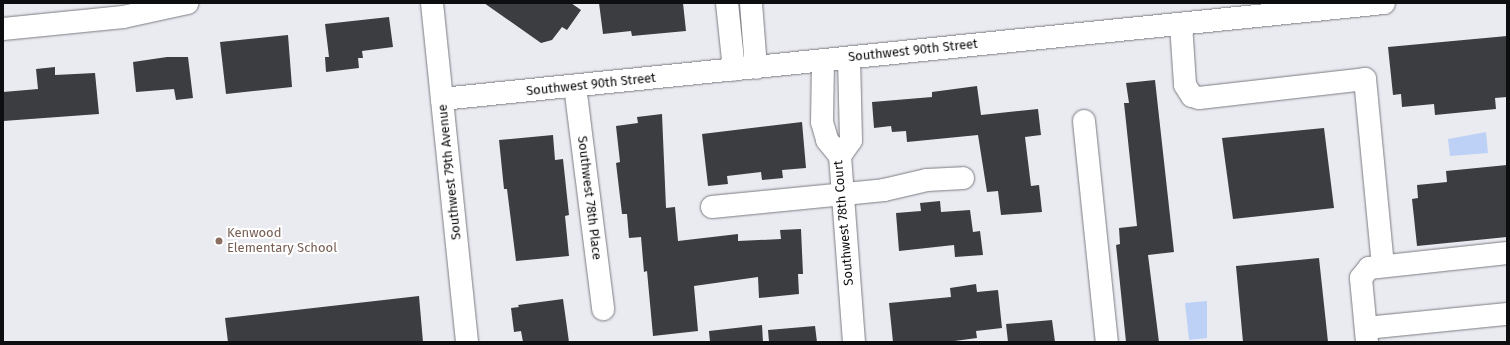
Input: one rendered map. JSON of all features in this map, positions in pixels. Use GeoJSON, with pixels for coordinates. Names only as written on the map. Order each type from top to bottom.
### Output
{"type":"FeatureCollection","features":[{"type":"Feature","properties":{"kind":"street"},"geometry":{"type":"LineString","coordinates":[[3,29],[123,17],[188,3]]}},
{"type":"Feature","properties":{"kind":"street","name":"Southwest 79th Avenue"},"geometry":{"type":"LineString","coordinates":[[432,3],[467,342]]}},
{"type":"Feature","properties":{"kind":"street"},"geometry":{"type":"LineString","coordinates":[[727,3],[734,70]]}},
{"type":"Feature","properties":{"kind":"street"},"geometry":{"type":"LineString","coordinates":[[751,3],[756,68]]}},
{"type":"Feature","properties":{"kind":"street","name":"Southwest 90th Street"},"geometry":{"type":"LineString","coordinates":[[442,99],[1384,3]]}},
{"type":"Feature","properties":{"kind":"street"},"geometry":{"type":"LineString","coordinates":[[1181,24],[1185,85],[1192,96],[1208,97],[1365,80],[1383,265]]}},
{"type":"Feature","properties":{"kind":"street"},"geometry":{"type":"LineString","coordinates":[[840,156],[851,140],[849,58]]}},
{"type":"Feature","properties":{"kind":"street","name":"Southwest 78th Court"},"geometry":{"type":"LineString","coordinates":[[823,61],[822,122],[827,140],[840,156],[854,342]]}},
{"type":"Feature","properties":{"kind":"street","name":"Southwest 78th Place"},"geometry":{"type":"LineString","coordinates":[[575,86],[603,309]]}},
{"type":"Feature","properties":{"kind":"street"},"geometry":{"type":"LineString","coordinates":[[1084,121],[1107,342]]}},
{"type":"Feature","properties":{"kind":"street"},"geometry":{"type":"LineString","coordinates":[[712,207],[884,190],[927,180],[963,178]]}},
{"type":"Feature","properties":{"kind":"street"},"geometry":{"type":"LineString","coordinates":[[1507,253],[1383,265],[1370,268],[1361,278],[1366,335],[1507,314]]}},
{"type":"Feature","properties":{"kind":"water"},"geometry":{"type":"Polygon","coordinates":[[[1486,132],[1488,153],[1450,156],[1448,139],[1486,132]]]}},
{"type":"Feature","properties":{"kind":"water"},"geometry":{"type":"Polygon","coordinates":[[[1207,301],[1207,338],[1189,340],[1185,303],[1207,301]]]}},
{"type":"Feature","properties":{"kind":"building"},"geometry":{"type":"Polygon","coordinates":[[[484,3],[571,3],[581,10],[567,30],[562,27],[552,40],[541,43],[484,3]]]}},
{"type":"Feature","properties":{"kind":"building"},"geometry":{"type":"Polygon","coordinates":[[[599,3],[683,3],[686,31],[632,36],[631,31],[603,34],[599,3]]]}},
{"type":"Feature","properties":{"kind":"building"},"geometry":{"type":"Polygon","coordinates":[[[389,17],[393,47],[362,51],[363,58],[358,58],[359,68],[326,72],[325,57],[329,57],[325,24],[389,17]]]}},
{"type":"Feature","properties":{"kind":"building"},"geometry":{"type":"Polygon","coordinates":[[[288,35],[292,87],[226,94],[220,42],[288,35]]]}},
{"type":"Feature","properties":{"kind":"building"},"geometry":{"type":"Polygon","coordinates":[[[1507,36],[1507,97],[1495,98],[1496,109],[1435,115],[1434,104],[1402,107],[1401,94],[1393,95],[1388,47],[1507,36]]]}},
{"type":"Feature","properties":{"kind":"building"},"geometry":{"type":"Polygon","coordinates":[[[167,57],[188,57],[193,98],[176,100],[174,89],[136,92],[133,62],[167,57]]]}},
{"type":"Feature","properties":{"kind":"building"},"geometry":{"type":"Polygon","coordinates":[[[55,67],[55,75],[95,73],[99,114],[3,121],[3,92],[38,89],[36,69],[55,67]]]}},
{"type":"Feature","properties":{"kind":"building"},"geometry":{"type":"Polygon","coordinates":[[[1155,80],[1174,252],[1148,255],[1159,342],[1126,342],[1116,245],[1120,244],[1119,228],[1137,226],[1124,103],[1129,103],[1126,83],[1155,80]]]}},
{"type":"Feature","properties":{"kind":"building"},"geometry":{"type":"Polygon","coordinates":[[[977,86],[981,115],[1038,109],[1041,135],[1025,137],[1031,186],[1039,185],[1042,212],[1001,215],[998,191],[987,192],[978,135],[907,142],[906,131],[892,132],[891,126],[874,128],[872,102],[932,97],[932,92],[977,86]]]}},
{"type":"Feature","properties":{"kind":"building"},"geometry":{"type":"Polygon","coordinates":[[[662,114],[666,208],[675,207],[678,241],[738,234],[738,241],[781,239],[780,230],[801,229],[803,274],[798,274],[799,294],[759,298],[758,277],[694,286],[698,331],[653,336],[647,271],[644,272],[641,237],[629,238],[627,214],[622,214],[616,163],[620,162],[616,126],[638,123],[637,117],[662,114]]]}},
{"type":"Feature","properties":{"kind":"building"},"geometry":{"type":"Polygon","coordinates":[[[802,122],[806,168],[782,170],[783,178],[762,180],[761,172],[727,176],[728,184],[708,186],[702,134],[802,122]]]}},
{"type":"Feature","properties":{"kind":"building"},"geometry":{"type":"Polygon","coordinates":[[[1324,128],[1334,208],[1233,219],[1222,138],[1324,128]]]}},
{"type":"Feature","properties":{"kind":"building"},"geometry":{"type":"Polygon","coordinates":[[[553,135],[555,160],[563,159],[569,215],[565,216],[569,256],[516,261],[507,189],[504,189],[499,140],[553,135]]]}},
{"type":"Feature","properties":{"kind":"building"},"geometry":{"type":"Polygon","coordinates":[[[1507,165],[1507,237],[1417,246],[1412,199],[1418,198],[1417,185],[1447,182],[1446,171],[1507,165]]]}},
{"type":"Feature","properties":{"kind":"building"},"geometry":{"type":"Polygon","coordinates":[[[940,201],[941,212],[970,210],[973,232],[980,231],[983,255],[955,257],[954,245],[899,251],[896,213],[921,211],[920,203],[940,201]]]}},
{"type":"Feature","properties":{"kind":"building"},"geometry":{"type":"Polygon","coordinates":[[[1319,258],[1328,342],[1243,342],[1236,266],[1319,258]]]}},
{"type":"Feature","properties":{"kind":"building"},"geometry":{"type":"Polygon","coordinates":[[[976,284],[977,292],[998,290],[1002,328],[976,331],[977,338],[947,342],[893,342],[889,303],[951,297],[950,288],[976,284]]]}},
{"type":"Feature","properties":{"kind":"building"},"geometry":{"type":"Polygon","coordinates":[[[419,296],[423,342],[228,342],[225,318],[419,296]]]}},
{"type":"Feature","properties":{"kind":"building"},"geometry":{"type":"Polygon","coordinates":[[[563,299],[569,342],[523,342],[521,331],[514,332],[511,308],[519,307],[518,305],[563,299]]]}},
{"type":"Feature","properties":{"kind":"building"},"geometry":{"type":"Polygon","coordinates":[[[1052,320],[1055,342],[1008,342],[1006,324],[1052,320]]]}},
{"type":"Feature","properties":{"kind":"building"},"geometry":{"type":"Polygon","coordinates":[[[762,325],[763,342],[710,342],[709,331],[762,325]]]}},
{"type":"Feature","properties":{"kind":"building"},"geometry":{"type":"Polygon","coordinates":[[[815,326],[817,342],[769,342],[768,330],[815,326]]]}},
{"type":"Feature","properties":{"kind":"place","name":"Kenwood Elementary School"},"geometry":{"type":"Point","coordinates":[219,241]}}]}
